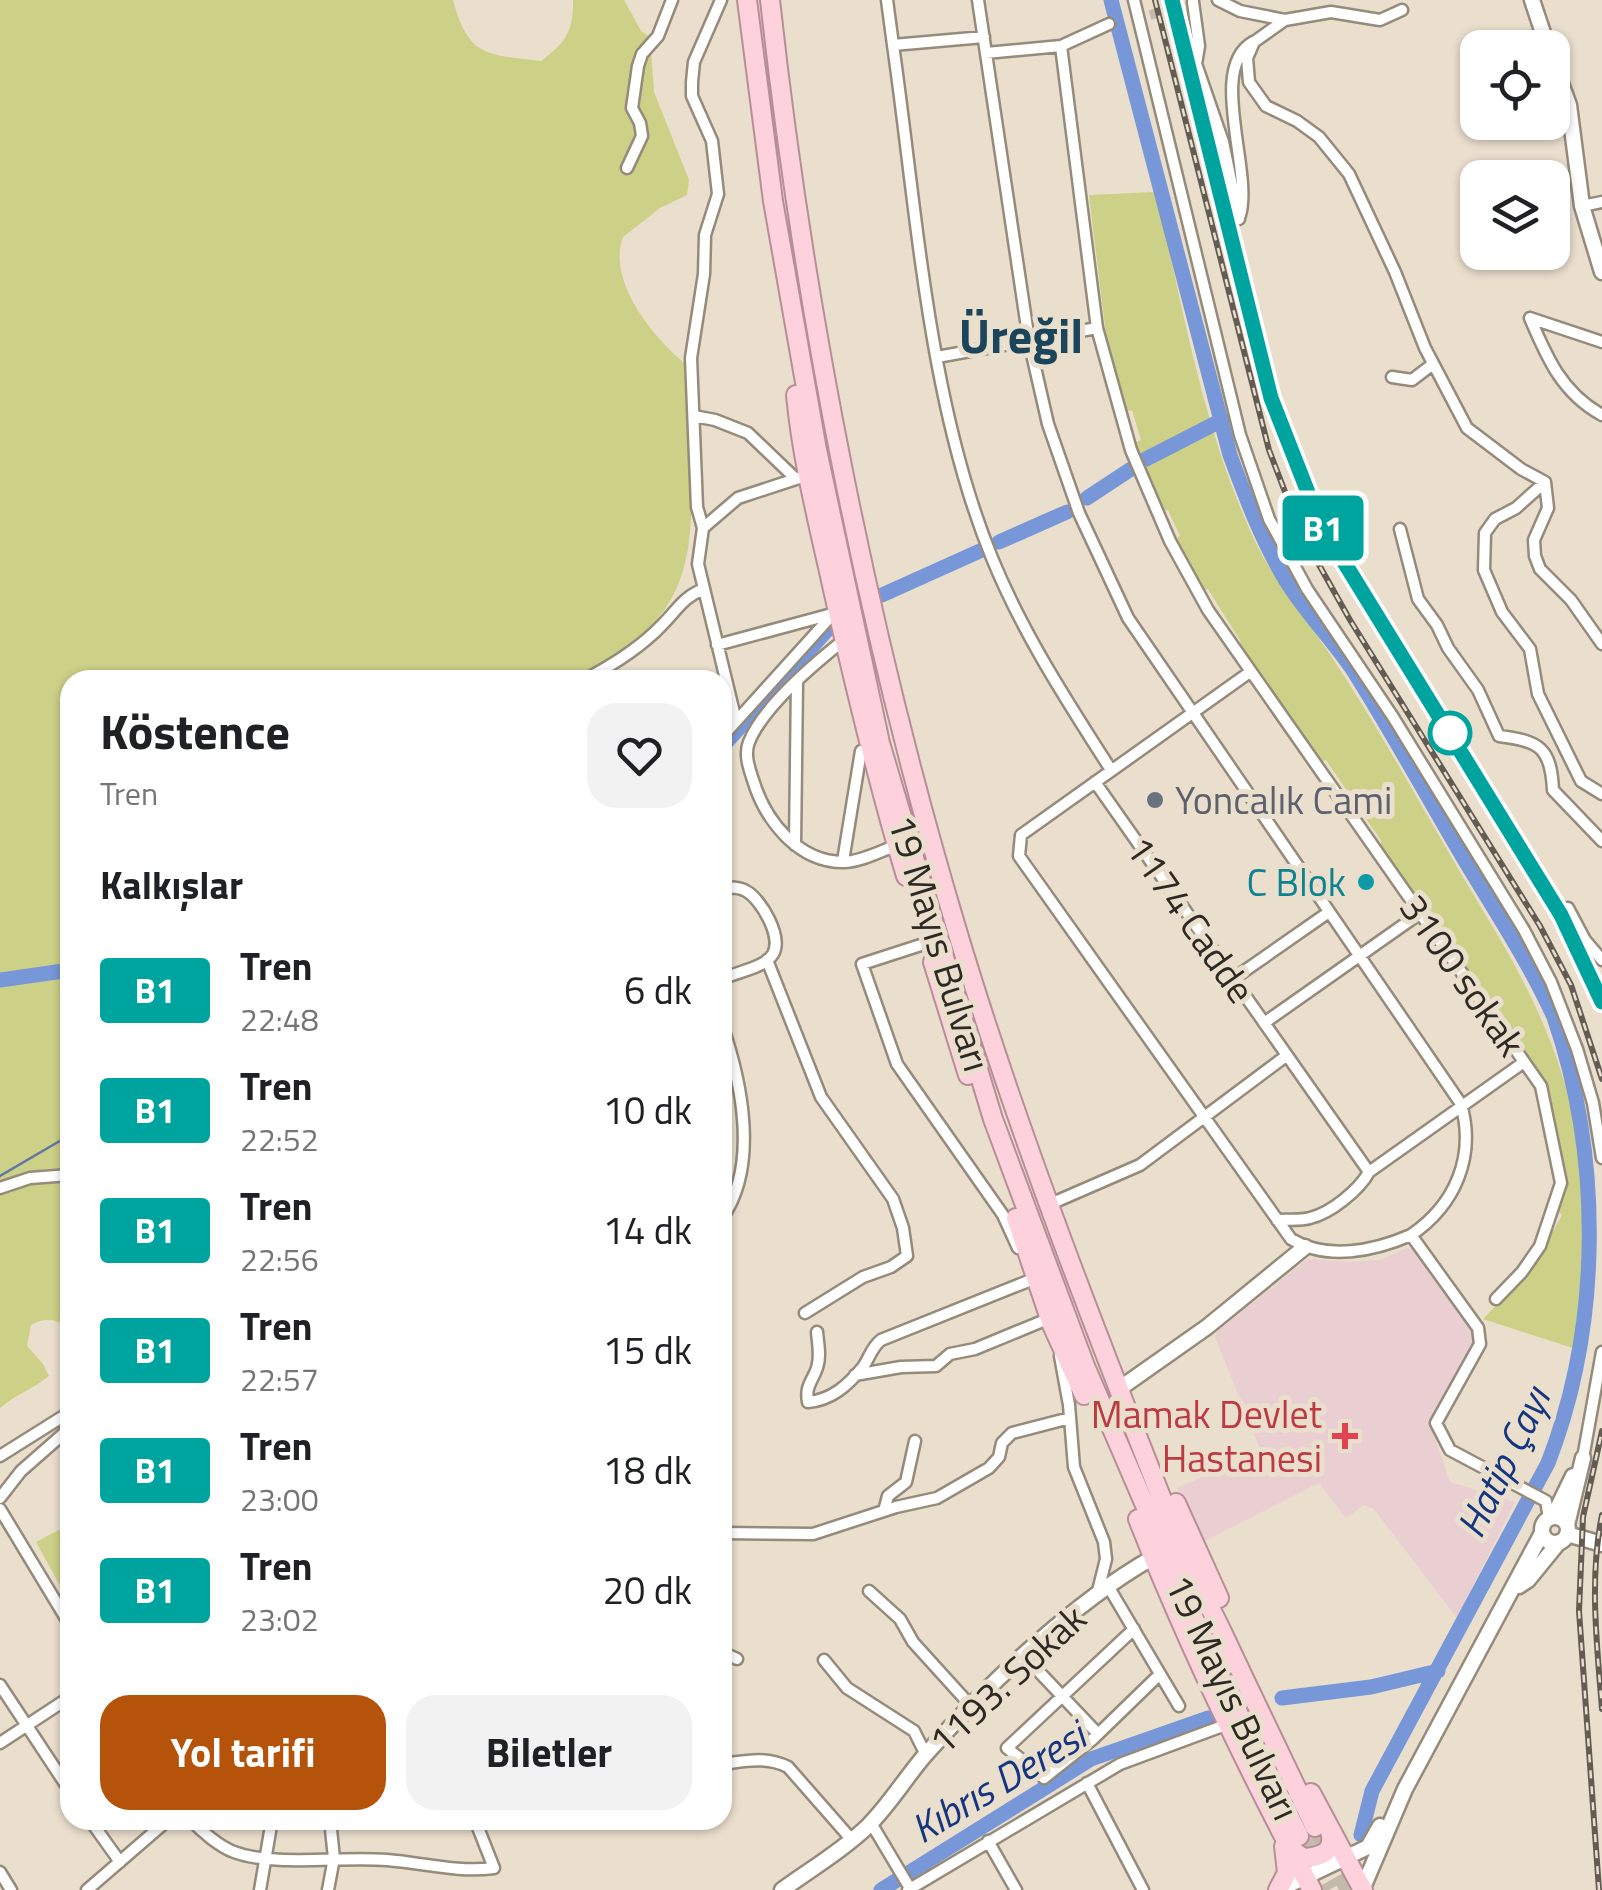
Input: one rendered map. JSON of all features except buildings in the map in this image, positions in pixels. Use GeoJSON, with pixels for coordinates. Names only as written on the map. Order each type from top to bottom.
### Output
{"type":"FeatureCollection","features":[{"type":"Feature","properties":{"kind":"highway","name":"19 Mayıs Bulvarı"},"geometry":{"type":"LineString","coordinates":[[744,0],[756,94],[817,450],[880,743],[993,1119],[1084,1366],[1211,1658],[1306,1831]]}},
{"type":"Feature","properties":{"kind":"highway","name":"19 Mayıs Bulvarı"},"geometry":{"type":"LineString","coordinates":[[770,0],[784,122],[818,332],[862,557],[902,729],[958,933],[1048,1205],[1119,1389],[1153,1471],[1177,1504],[1299,1770],[1306,1831]]}},
{"type":"Feature","properties":{"kind":"highway"},"geometry":{"type":"LineString","coordinates":[[780,0],[784,122]]}},
{"type":"Feature","properties":{"kind":"highway"},"geometry":{"type":"LineString","coordinates":[[796,330],[795,381],[802,477],[828,567],[836,613],[897,845],[1052,1324],[1228,1724],[1306,1831],[1345,1856],[1362,1890]]}},
{"type":"Feature","properties":{"kind":"highway"},"geometry":{"type":"LineString","coordinates":[[828,567],[846,582]]}},
{"type":"Feature","properties":{"kind":"highway"},"geometry":{"type":"LineString","coordinates":[[926,938],[962,1018]]}},
{"type":"Feature","properties":{"kind":"highway"},"geometry":{"type":"LineString","coordinates":[[1306,1831],[1308,1883]]}},
{"type":"Feature","properties":{"kind":"highway"},"geometry":{"type":"LineString","coordinates":[[1278,1890],[1306,1831]]}},
{"type":"Feature","properties":{"kind":"street"},"geometry":{"type":"LineString","coordinates":[[627,168],[642,136],[632,108],[638,66],[642,54],[658,36],[672,0]]}},
{"type":"Feature","properties":{"kind":"street"},"geometry":{"type":"LineString","coordinates":[[721,0],[694,62],[692,82],[696,106],[712,141],[718,194],[704,235],[704,274],[691,358],[697,507],[703,528],[698,564],[723,670]]}},
{"type":"Feature","properties":{"kind":"street"},"geometry":{"type":"LineString","coordinates":[[887,0],[937,357],[951,429],[992,558],[1023,626],[1111,770]]}},
{"type":"Feature","properties":{"kind":"street"},"geometry":{"type":"LineString","coordinates":[[978,0],[1028,341],[1048,424],[1079,513],[1128,618],[1190,712],[1462,1104],[1467,1138],[1465,1160],[1445,1205],[1410,1235],[1367,1250],[1304,1247],[1291,1239],[1019,856],[1021,835],[1190,712],[1250,672]]}},
{"type":"Feature","properties":{"kind":"street"},"geometry":{"type":"LineString","coordinates":[[1134,0],[1145,16],[1240,434],[1269,519],[1306,589],[1393,717],[1533,947],[1577,1049],[1593,1103],[1602,1158]]}},
{"type":"Feature","properties":{"kind":"street"},"geometry":{"type":"LineString","coordinates":[[1218,0],[1240,11],[1285,20],[1331,12],[1380,20],[1402,10]]}},
{"type":"Feature","properties":{"kind":"street"},"geometry":{"type":"LineString","coordinates":[[1532,0],[1542,30]]}},
{"type":"Feature","properties":{"kind":"street"},"geometry":{"type":"LineString","coordinates":[[1191,2],[1200,46],[1196,64],[1223,142],[1239,219],[1245,198],[1231,96],[1233,71],[1243,48],[1285,20]]}},
{"type":"Feature","properties":{"kind":"street"},"geometry":{"type":"LineString","coordinates":[[986,54],[1061,46],[1109,24]]}},
{"type":"Feature","properties":{"kind":"street"},"geometry":{"type":"LineString","coordinates":[[893,45],[984,37]]}},
{"type":"Feature","properties":{"kind":"street"},"geometry":{"type":"LineString","coordinates":[[1254,42],[1247,58],[1249,82],[1266,106],[1296,120],[1319,137],[1350,174],[1433,364],[1467,428],[1520,469],[1545,482]]}},
{"type":"Feature","properties":{"kind":"street","name":"3100 sokak"},"geometry":{"type":"LineString","coordinates":[[1061,46],[1097,328],[1131,450],[1170,541],[1208,610],[1250,672],[1541,1086],[1561,1182],[1540,1246],[1496,1299]]}},
{"type":"Feature","properties":{"kind":"street"},"geometry":{"type":"LineString","coordinates":[[1570,114],[1582,206],[1602,272]]}},
{"type":"Feature","properties":{"kind":"street"},"geometry":{"type":"LineString","coordinates":[[1582,206],[1602,202]]}},
{"type":"Feature","properties":{"kind":"street"},"geometry":{"type":"LineString","coordinates":[[1602,342],[1530,318],[1564,386],[1602,416]]}},
{"type":"Feature","properties":{"kind":"street"},"geometry":{"type":"LineString","coordinates":[[937,357],[1097,328]]}},
{"type":"Feature","properties":{"kind":"street"},"geometry":{"type":"LineString","coordinates":[[1392,377],[1412,380],[1433,364]]}},
{"type":"Feature","properties":{"kind":"street"},"geometry":{"type":"LineString","coordinates":[[694,416],[748,433],[802,477]]}},
{"type":"Feature","properties":{"kind":"street"},"geometry":{"type":"LineString","coordinates":[[703,528],[738,498],[802,477]]}},
{"type":"Feature","properties":{"kind":"street"},"geometry":{"type":"LineString","coordinates":[[1545,482],[1548,508],[1534,540],[1535,556],[1540,570],[1571,600],[1602,644]]}},
{"type":"Feature","properties":{"kind":"street"},"geometry":{"type":"LineString","coordinates":[[1545,482],[1516,508],[1495,519],[1484,533],[1484,570],[1502,612],[1530,649],[1538,694],[1580,781],[1602,794]]}},
{"type":"Feature","properties":{"kind":"street"},"geometry":{"type":"LineString","coordinates":[[1400,529],[1418,599],[1478,690],[1499,736],[1526,739],[1542,748],[1552,768],[1553,790],[1602,841]]}},
{"type":"Feature","properties":{"kind":"street"},"geometry":{"type":"LineString","coordinates":[[603,670],[663,624],[682,600],[704,589]]}},
{"type":"Feature","properties":{"kind":"street"},"geometry":{"type":"LineString","coordinates":[[717,644],[836,613]]}},
{"type":"Feature","properties":{"kind":"street"},"geometry":{"type":"LineString","coordinates":[[732,726],[836,613]]}},
{"type":"Feature","properties":{"kind":"street"},"geometry":{"type":"LineString","coordinates":[[844,640],[797,682],[748,744],[747,758],[760,804],[795,845],[820,858],[842,862],[897,845]]}},
{"type":"Feature","properties":{"kind":"street"},"geometry":{"type":"LineString","coordinates":[[795,845],[797,682]]}},
{"type":"Feature","properties":{"kind":"street"},"geometry":{"type":"LineString","coordinates":[[732,705],[736,721]]}},
{"type":"Feature","properties":{"kind":"street"},"geometry":{"type":"LineString","coordinates":[[842,862],[861,751]]}},
{"type":"Feature","properties":{"kind":"street","name":"1174 Cadde"},"geometry":{"type":"LineString","coordinates":[[1095,782],[1369,1172]]}},
{"type":"Feature","properties":{"kind":"street"},"geometry":{"type":"LineString","coordinates":[[732,889],[744,890],[756,900],[772,928],[775,946],[767,960],[732,975]]}},
{"type":"Feature","properties":{"kind":"street"},"geometry":{"type":"LineString","coordinates":[[1568,908],[1585,940],[1602,960]]}},
{"type":"Feature","properties":{"kind":"street"},"geometry":{"type":"LineString","coordinates":[[1234,979],[1330,912]]}},
{"type":"Feature","properties":{"kind":"street"},"geometry":{"type":"LineString","coordinates":[[1264,1023],[1419,914]]}},
{"type":"Feature","properties":{"kind":"street"},"geometry":{"type":"LineString","coordinates":[[926,938],[862,964],[897,1064],[1004,1215],[1018,1249]]}},
{"type":"Feature","properties":{"kind":"street"},"geometry":{"type":"LineString","coordinates":[[767,960],[821,1097],[893,1199],[907,1256],[891,1267],[864,1276],[805,1313]]}},
{"type":"Feature","properties":{"kind":"street"},"geometry":{"type":"LineString","coordinates":[[732,1055],[744,1157],[741,1183],[732,1200]]}},
{"type":"Feature","properties":{"kind":"street"},"geometry":{"type":"LineString","coordinates":[[1048,1205],[1140,1166],[1286,1056]]}},
{"type":"Feature","properties":{"kind":"street"},"geometry":{"type":"LineString","coordinates":[[1277,1220],[1318,1215],[1364,1181],[1369,1172],[1524,1062]]}},
{"type":"Feature","properties":{"kind":"street"},"geometry":{"type":"LineString","coordinates":[[0,1188],[30,1178],[60,1176]]}},
{"type":"Feature","properties":{"kind":"street"},"geometry":{"type":"LineString","coordinates":[[1410,1235],[1478,1328],[1480,1344],[1436,1423],[1450,1450],[1546,1501],[1556,1528]]}},
{"type":"Feature","properties":{"kind":"street"},"geometry":{"type":"LineString","coordinates":[[1119,1389],[1207,1327],[1304,1247]]}},
{"type":"Feature","properties":{"kind":"street"},"geometry":{"type":"LineString","coordinates":[[817,1332],[820,1355],[808,1385],[808,1402],[833,1396],[865,1364],[871,1348],[881,1340],[1036,1278]]}},
{"type":"Feature","properties":{"kind":"street"},"geometry":{"type":"LineString","coordinates":[[855,1375],[936,1366],[950,1354],[1052,1324],[1070,1418],[1074,1467],[1104,1542],[1103,1590],[1134,1629],[1179,1706]]}},
{"type":"Feature","properties":{"kind":"street"},"geometry":{"type":"LineString","coordinates":[[1278,1890],[1308,1883],[1345,1856],[1368,1847],[1406,1788],[1514,1589],[1556,1528],[1583,1458],[1602,1352]]}},
{"type":"Feature","properties":{"kind":"street"},"geometry":{"type":"LineString","coordinates":[[0,1456],[60,1418]]}},
{"type":"Feature","properties":{"kind":"street"},"geometry":{"type":"LineString","coordinates":[[732,1533],[813,1534],[937,1498],[989,1468],[999,1457],[1002,1442],[1012,1433],[1070,1418]]}},
{"type":"Feature","properties":{"kind":"street"},"geometry":{"type":"LineString","coordinates":[[0,1498],[21,1471],[60,1439]]}},
{"type":"Feature","properties":{"kind":"street"},"geometry":{"type":"LineString","coordinates":[[884,1511],[888,1496],[906,1482],[915,1441]]}},
{"type":"Feature","properties":{"kind":"street"},"geometry":{"type":"LineString","coordinates":[[0,1509],[60,1608]]}},
{"type":"Feature","properties":{"kind":"street"},"geometry":{"type":"LineString","coordinates":[[1556,1528],[1602,1544]]}},
{"type":"Feature","properties":{"kind":"street","name":"1193. Sokak"},"geometry":{"type":"LineString","coordinates":[[782,1890],[871,1824],[971,1706],[1025,1657],[1103,1590],[1152,1558]]}},
{"type":"Feature","properties":{"kind":"street"},"geometry":{"type":"LineString","coordinates":[[869,1590],[883,1600],[971,1706]]}},
{"type":"Feature","properties":{"kind":"street"},"geometry":{"type":"LineString","coordinates":[[1134,1629],[1007,1748],[1044,1778],[1146,1691],[1160,1674]]}},
{"type":"Feature","properties":{"kind":"street"},"geometry":{"type":"LineString","coordinates":[[732,1657],[737,1659]]}},
{"type":"Feature","properties":{"kind":"street"},"geometry":{"type":"LineString","coordinates":[[1025,1657],[1098,1734]]}},
{"type":"Feature","properties":{"kind":"street"},"geometry":{"type":"LineString","coordinates":[[824,1660],[847,1688],[914,1730],[926,1755]]}},
{"type":"Feature","properties":{"kind":"street"},"geometry":{"type":"LineString","coordinates":[[0,1685],[60,1777]]}},
{"type":"Feature","properties":{"kind":"street"},"geometry":{"type":"LineString","coordinates":[[0,1744],[60,1703]]}},
{"type":"Feature","properties":{"kind":"street"},"geometry":{"type":"LineString","coordinates":[[871,1824],[908,1887],[1120,1764],[1228,1724]]}},
{"type":"Feature","properties":{"kind":"street"},"geometry":{"type":"LineString","coordinates":[[732,1763],[774,1760],[788,1767],[852,1840]]}},
{"type":"Feature","properties":{"kind":"street"},"geometry":{"type":"LineString","coordinates":[[1087,1783],[1144,1890]]}},
{"type":"Feature","properties":{"kind":"street"},"geometry":{"type":"LineString","coordinates":[[1362,1890],[1406,1788]]}},
{"type":"Feature","properties":{"kind":"street"},"geometry":{"type":"LineString","coordinates":[[97,1830],[120,1862]]}},
{"type":"Feature","properties":{"kind":"street"},"geometry":{"type":"LineString","coordinates":[[87,1890],[157,1830]]}},
{"type":"Feature","properties":{"kind":"street"},"geometry":{"type":"LineString","coordinates":[[205,1830],[233,1852],[267,1858],[388,1860],[476,1870],[494,1868],[481,1830]]}},
{"type":"Feature","properties":{"kind":"street"},"geometry":{"type":"LineString","coordinates":[[260,1890],[271,1830]]}},
{"type":"Feature","properties":{"kind":"street"},"geometry":{"type":"LineString","coordinates":[[328,1890],[334,1858],[331,1830]]}},
{"type":"Feature","properties":{"kind":"street"},"geometry":{"type":"LineString","coordinates":[[1306,1831],[1368,1847]]}},
{"type":"Feature","properties":{"kind":"street"},"geometry":{"type":"LineString","coordinates":[[988,1841],[1016,1890]]}},
{"type":"Feature","properties":{"kind":"street"},"geometry":{"type":"LineString","coordinates":[[0,1872],[11,1890]]}},
{"type":"Feature","properties":{"kind":"shaded area","name":"Mamak Devlet Hastanesi"},"geometry":{"type":"Polygon","coordinates":[[[1407,1248],[1414,1249],[1474,1332],[1475,1343],[1429,1421],[1450,1482],[1515,1502],[1457,1618],[1374,1509],[1364,1505],[1346,1518],[1319,1483],[1204,1541],[1177,1488],[1261,1451],[1216,1332],[1308,1259],[1380,1260],[1407,1248]]]}},
{"type":"Feature","properties":{"kind":"green space"},"geometry":{"type":"Polygon","coordinates":[[[0,0],[453,0],[466,33],[483,50],[541,61],[566,35],[573,0],[624,0],[641,31],[650,37],[654,92],[689,180],[687,195],[660,208],[623,237],[620,254],[622,273],[637,309],[662,342],[689,367],[685,398],[691,428],[691,515],[680,581],[665,609],[643,634],[586,670],[60,670],[60,1324],[43,1320],[31,1325],[27,1346],[49,1376],[0,1408],[0,0]]]}},
{"type":"Feature","properties":{"kind":"green space"},"geometry":{"type":"Polygon","coordinates":[[[1156,192],[1208,412],[1254,539],[1390,752],[1510,956],[1548,1035],[1575,1122],[1583,1166],[1588,1256],[1579,1350],[1483,1319],[1532,1269],[1562,1215],[1558,1211],[1565,1182],[1549,1100],[1377,846],[1382,842],[1326,760],[1321,762],[1236,645],[1241,642],[1208,589],[1202,591],[1175,539],[1180,536],[1168,510],[1163,511],[1135,443],[1141,440],[1132,410],[1124,412],[1108,351],[1089,195],[1156,192]]]}},
{"type":"Feature","properties":{"kind":"green space"},"geometry":{"type":"Polygon","coordinates":[[[60,1529],[60,1586],[36,1542],[60,1529]]]}},
{"type":"Feature","properties":{"kind":"waterway","name":"Hatip Çayı"},"geometry":{"type":"LineString","coordinates":[[1111,0],[1230,455],[1255,519],[1285,579],[1353,670],[1534,976],[1554,1017],[1581,1126],[1589,1240],[1586,1298],[1566,1410],[1548,1463],[1372,1791],[1361,1835]]}},
{"type":"Feature","properties":{"kind":"waterway"},"geometry":{"type":"LineString","coordinates":[[1146,459],[1222,420]]}},
{"type":"Feature","properties":{"kind":"waterway"},"geometry":{"type":"LineString","coordinates":[[1087,498],[1131,469]]}},
{"type":"Feature","properties":{"kind":"waterway"},"geometry":{"type":"LineString","coordinates":[[999,542],[1067,512]]}},
{"type":"Feature","properties":{"kind":"waterway"},"geometry":{"type":"LineString","coordinates":[[882,595],[982,550]]}},
{"type":"Feature","properties":{"kind":"waterway"},"geometry":{"type":"LineString","coordinates":[[732,736],[828,629]]}},
{"type":"Feature","properties":{"kind":"waterway"},"geometry":{"type":"LineString","coordinates":[[0,980],[60,971]]}},
{"type":"Feature","properties":{"kind":"waterway"},"geometry":{"type":"LineString","coordinates":[[0,1176],[60,1141]]}},
{"type":"Feature","properties":{"kind":"waterway","name":"Kıbrıs Deresi"},"geometry":{"type":"LineString","coordinates":[[1282,1698],[1371,1687],[1438,1671]]}},
{"type":"Feature","properties":{"kind":"waterway","name":"Kıbrıs Deresi"},"geometry":{"type":"LineString","coordinates":[[881,1890],[1091,1759],[1208,1718]]}},
{"type":"Feature","properties":{"kind":"tunnel"},"geometry":{"type":"LineString","coordinates":[[1150,15],[1182,6]]}},
{"type":"Feature","properties":{"kind":"tunnel"},"geometry":{"type":"LineString","coordinates":[[1315,1827],[1349,1890]]}},
{"type":"Feature","properties":{"kind":"tunnel"},"geometry":{"type":"LineString","coordinates":[[1299,1836],[1329,1890]]}},
{"type":"Feature","properties":{"kind":"railway"},"geometry":{"type":"LineString","coordinates":[[1155,0],[1269,450],[1300,531],[1350,620],[1540,926],[1571,985],[1602,1079]]}},
{"type":"Feature","properties":{"kind":"railway"},"geometry":{"type":"LineString","coordinates":[[1172,0],[1271,398],[1320,523],[1561,915],[1602,1002]]}},
{"type":"Feature","properties":{"kind":"railway"},"geometry":{"type":"LineString","coordinates":[[1599,1890],[1579,1611],[1583,1517],[1602,1431]]}},
{"type":"Feature","properties":{"kind":"railway"},"geometry":{"type":"LineString","coordinates":[[1602,1515],[1595,1587],[1602,1709]]}},
{"type":"Feature","properties":{"kind":"train","name":"B1"},"geometry":{"type":"LineString","coordinates":[[1172,0],[1271,398],[1320,523],[1561,915],[1602,1002]]}},
{"type":"Feature","properties":{"kind":"place","name":"Yoncalık Cami"},"geometry":{"type":"Point","coordinates":[1155,800]}},
{"type":"Feature","properties":{"kind":"place","name":"C Blok"},"geometry":{"type":"Point","coordinates":[1366,882]}},
{"type":"Feature","properties":{"kind":"place","name":"Mamak Devlet Hastanesi"},"geometry":{"type":"Point","coordinates":[1345,1436]}},
{"type":"Feature","properties":{"kind":"district","name":"Üreğil"},"geometry":{"type":"Point","coordinates":[1021,335]}}]}
